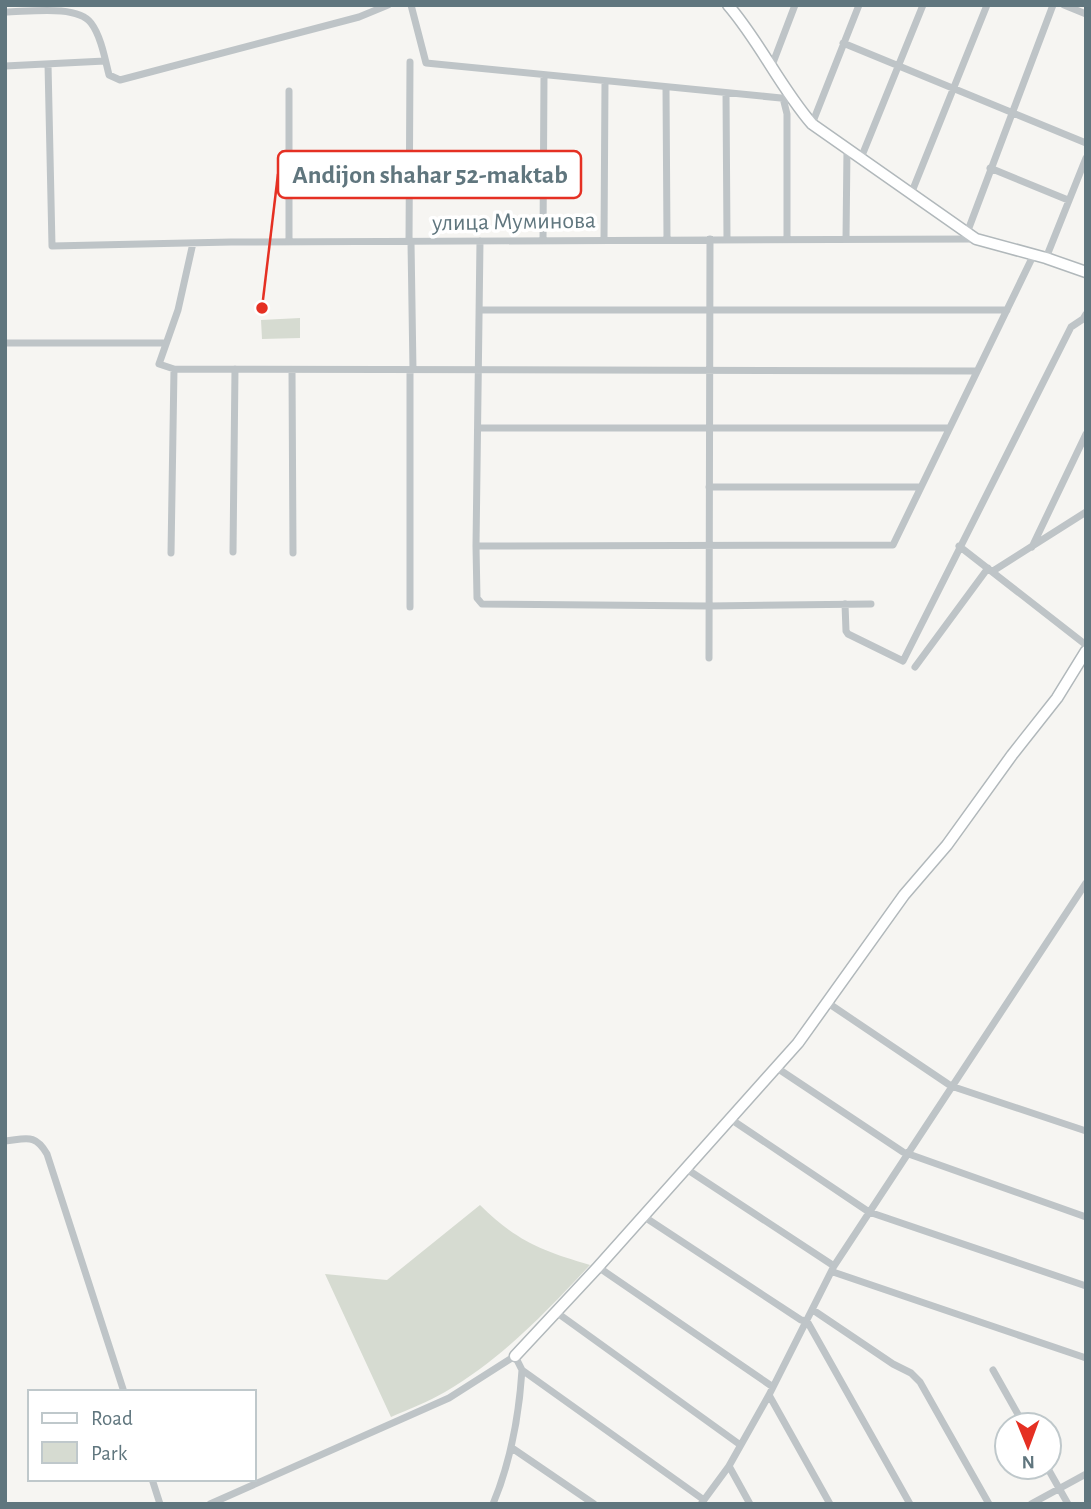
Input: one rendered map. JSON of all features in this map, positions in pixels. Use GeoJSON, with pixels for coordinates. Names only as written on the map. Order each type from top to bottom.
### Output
{"type":"FeatureCollection","features":[{"type":"Feature","properties":{"kind":"street"},"geometry":{"type":"LineString","coordinates":[[5,12],[67,11],[90,21],[109,75],[120,80],[359,17],[388,5]]}},
{"type":"Feature","properties":{"kind":"street"},"geometry":{"type":"LineString","coordinates":[[411,5],[426,64],[787,99]]}},
{"type":"Feature","properties":{"kind":"street"},"geometry":{"type":"LineString","coordinates":[[770,68],[796,5]]}},
{"type":"Feature","properties":{"kind":"street"},"geometry":{"type":"LineString","coordinates":[[812,124],[859,5]]}},
{"type":"Feature","properties":{"kind":"street"},"geometry":{"type":"LineString","coordinates":[[861,158],[923,5]]}},
{"type":"Feature","properties":{"kind":"street"},"geometry":{"type":"LineString","coordinates":[[911,194],[987,5]]}},
{"type":"Feature","properties":{"kind":"street"},"geometry":{"type":"LineString","coordinates":[[971,236],[990,168],[1053,5]]}},
{"type":"Feature","properties":{"kind":"street"},"geometry":{"type":"LineString","coordinates":[[1064,5],[1086,14]]}},
{"type":"Feature","properties":{"kind":"street"},"geometry":{"type":"LineString","coordinates":[[730,6],[751,34],[787,99],[812,124],[971,236],[1086,272]]}},
{"type":"Feature","properties":{"kind":"street"},"geometry":{"type":"LineString","coordinates":[[844,43],[1086,143]]}},
{"type":"Feature","properties":{"kind":"street"},"geometry":{"type":"LineString","coordinates":[[5,66],[105,61]]}},
{"type":"Feature","properties":{"kind":"street"},"geometry":{"type":"LineString","coordinates":[[410,62],[411,607]]}},
{"type":"Feature","properties":{"kind":"street","name":"улица Муминова"},"geometry":{"type":"LineString","coordinates":[[48,64],[52,246],[971,236]]}},
{"type":"Feature","properties":{"kind":"street"},"geometry":{"type":"LineString","coordinates":[[543,240],[544,75]]}},
{"type":"Feature","properties":{"kind":"street"},"geometry":{"type":"LineString","coordinates":[[604,240],[606,82]]}},
{"type":"Feature","properties":{"kind":"street"},"geometry":{"type":"LineString","coordinates":[[666,88],[667,239]]}},
{"type":"Feature","properties":{"kind":"street"},"geometry":{"type":"LineString","coordinates":[[289,91],[289,242]]}},
{"type":"Feature","properties":{"kind":"street"},"geometry":{"type":"LineString","coordinates":[[726,93],[727,239]]}},
{"type":"Feature","properties":{"kind":"street"},"geometry":{"type":"LineString","coordinates":[[787,99],[788,239]]}},
{"type":"Feature","properties":{"kind":"street"},"geometry":{"type":"LineString","coordinates":[[846,239],[847,149]]}},
{"type":"Feature","properties":{"kind":"street"},"geometry":{"type":"LineString","coordinates":[[1046,258],[1086,158]]}},
{"type":"Feature","properties":{"kind":"street"},"geometry":{"type":"LineString","coordinates":[[990,168],[1068,200]]}},
{"type":"Feature","properties":{"kind":"street"},"geometry":{"type":"LineString","coordinates":[[709,658],[710,239]]}},
{"type":"Feature","properties":{"kind":"street"},"geometry":{"type":"LineString","coordinates":[[480,241],[476,546],[477,598],[482,604],[871,604]]}},
{"type":"Feature","properties":{"kind":"street"},"geometry":{"type":"LineString","coordinates":[[193,243],[178,310],[159,364],[174,369],[977,371]]}},
{"type":"Feature","properties":{"kind":"street"},"geometry":{"type":"LineString","coordinates":[[476,546],[893,545],[1034,254]]}},
{"type":"Feature","properties":{"kind":"street"},"geometry":{"type":"LineString","coordinates":[[480,310],[1007,310]]}},
{"type":"Feature","properties":{"kind":"street"},"geometry":{"type":"LineString","coordinates":[[845,604],[848,635],[903,661],[1071,327],[1086,314]]}},
{"type":"Feature","properties":{"kind":"street"},"geometry":{"type":"LineString","coordinates":[[5,343],[166,343]]}},
{"type":"Feature","properties":{"kind":"street"},"geometry":{"type":"LineString","coordinates":[[172,553],[174,369]]}},
{"type":"Feature","properties":{"kind":"street"},"geometry":{"type":"LineString","coordinates":[[233,552],[234,369]]}},
{"type":"Feature","properties":{"kind":"street"},"geometry":{"type":"LineString","coordinates":[[292,370],[293,553]]}},
{"type":"Feature","properties":{"kind":"street"},"geometry":{"type":"LineString","coordinates":[[478,428],[949,428]]}},
{"type":"Feature","properties":{"kind":"street"},"geometry":{"type":"LineString","coordinates":[[1032,547],[1086,434]]}},
{"type":"Feature","properties":{"kind":"street"},"geometry":{"type":"LineString","coordinates":[[709,487],[921,487]]}},
{"type":"Feature","properties":{"kind":"street"},"geometry":{"type":"LineString","coordinates":[[915,667],[991,570],[1086,512]]}},
{"type":"Feature","properties":{"kind":"street"},"geometry":{"type":"LineString","coordinates":[[959,546],[1086,645]]}},
{"type":"Feature","properties":{"kind":"street"},"geometry":{"type":"LineString","coordinates":[[210,1504],[449,1398],[515,1356],[776,1068],[828,1003],[904,895],[947,845],[1063,690],[1086,651]]}},
{"type":"Feature","properties":{"kind":"street"},"geometry":{"type":"LineString","coordinates":[[515,1356],[522,1370],[703,1502],[729,1466],[771,1391],[833,1269],[1086,883]]}},
{"type":"Feature","properties":{"kind":"street"},"geometry":{"type":"LineString","coordinates":[[828,1003],[951,1086],[1086,1131]]}},
{"type":"Feature","properties":{"kind":"street"},"geometry":{"type":"LineString","coordinates":[[776,1068],[903,1152],[1086,1217]]}},
{"type":"Feature","properties":{"kind":"street"},"geometry":{"type":"LineString","coordinates":[[729,1118],[869,1212],[1086,1286]]}},
{"type":"Feature","properties":{"kind":"street"},"geometry":{"type":"LineString","coordinates":[[5,1141],[30,1138],[37,1140],[47,1154],[123,1390]]}},
{"type":"Feature","properties":{"kind":"street"},"geometry":{"type":"LineString","coordinates":[[685,1168],[833,1269],[1086,1358]]}},
{"type":"Feature","properties":{"kind":"street"},"geometry":{"type":"LineString","coordinates":[[643,1216],[801,1320],[807,1321]]}},
{"type":"Feature","properties":{"kind":"street"},"geometry":{"type":"LineString","coordinates":[[598,1267],[771,1391],[830,1504]]}},
{"type":"Feature","properties":{"kind":"street"},"geometry":{"type":"LineString","coordinates":[[813,1310],[911,1373],[920,1382],[989,1504]]}},
{"type":"Feature","properties":{"kind":"street"},"geometry":{"type":"LineString","coordinates":[[556,1312],[739,1444]]}},
{"type":"Feature","properties":{"kind":"street"},"geometry":{"type":"LineString","coordinates":[[807,1321],[910,1504]]}},
{"type":"Feature","properties":{"kind":"street"},"geometry":{"type":"LineString","coordinates":[[493,1504],[512,1448],[522,1370]]}},
{"type":"Feature","properties":{"kind":"street"},"geometry":{"type":"LineString","coordinates":[[993,1370],[1016,1411]]}},
{"type":"Feature","properties":{"kind":"street"},"geometry":{"type":"LineString","coordinates":[[512,1448],[594,1504]]}},
{"type":"Feature","properties":{"kind":"street"},"geometry":{"type":"LineString","coordinates":[[729,1466],[750,1504]]}},
{"type":"Feature","properties":{"kind":"street"},"geometry":{"type":"LineString","coordinates":[[1031,1504],[1086,1474]]}},
{"type":"Feature","properties":{"kind":"street"},"geometry":{"type":"LineString","coordinates":[[153,1481],[160,1504]]}},
{"type":"Feature","properties":{"kind":"street"},"geometry":{"type":"LineString","coordinates":[[1055,1481],[1068,1504]]}},
{"type":"Feature","properties":{"kind":"green space"},"geometry":{"type":"Polygon","coordinates":[[[300,318],[300,338],[262,339],[261,320],[300,318]]]}},
{"type":"Feature","properties":{"kind":"green space"},"geometry":{"type":"Polygon","coordinates":[[[480,1205],[506,1228],[530,1243],[590,1265],[540,1317],[486,1365],[439,1396],[391,1417],[325,1274],[387,1280],[480,1205]]]}},
{"type":"Feature","properties":{"kind":"place","name":"Andijon shahar 52-maktab"},"geometry":{"type":"Point","coordinates":[262,308]}}]}
